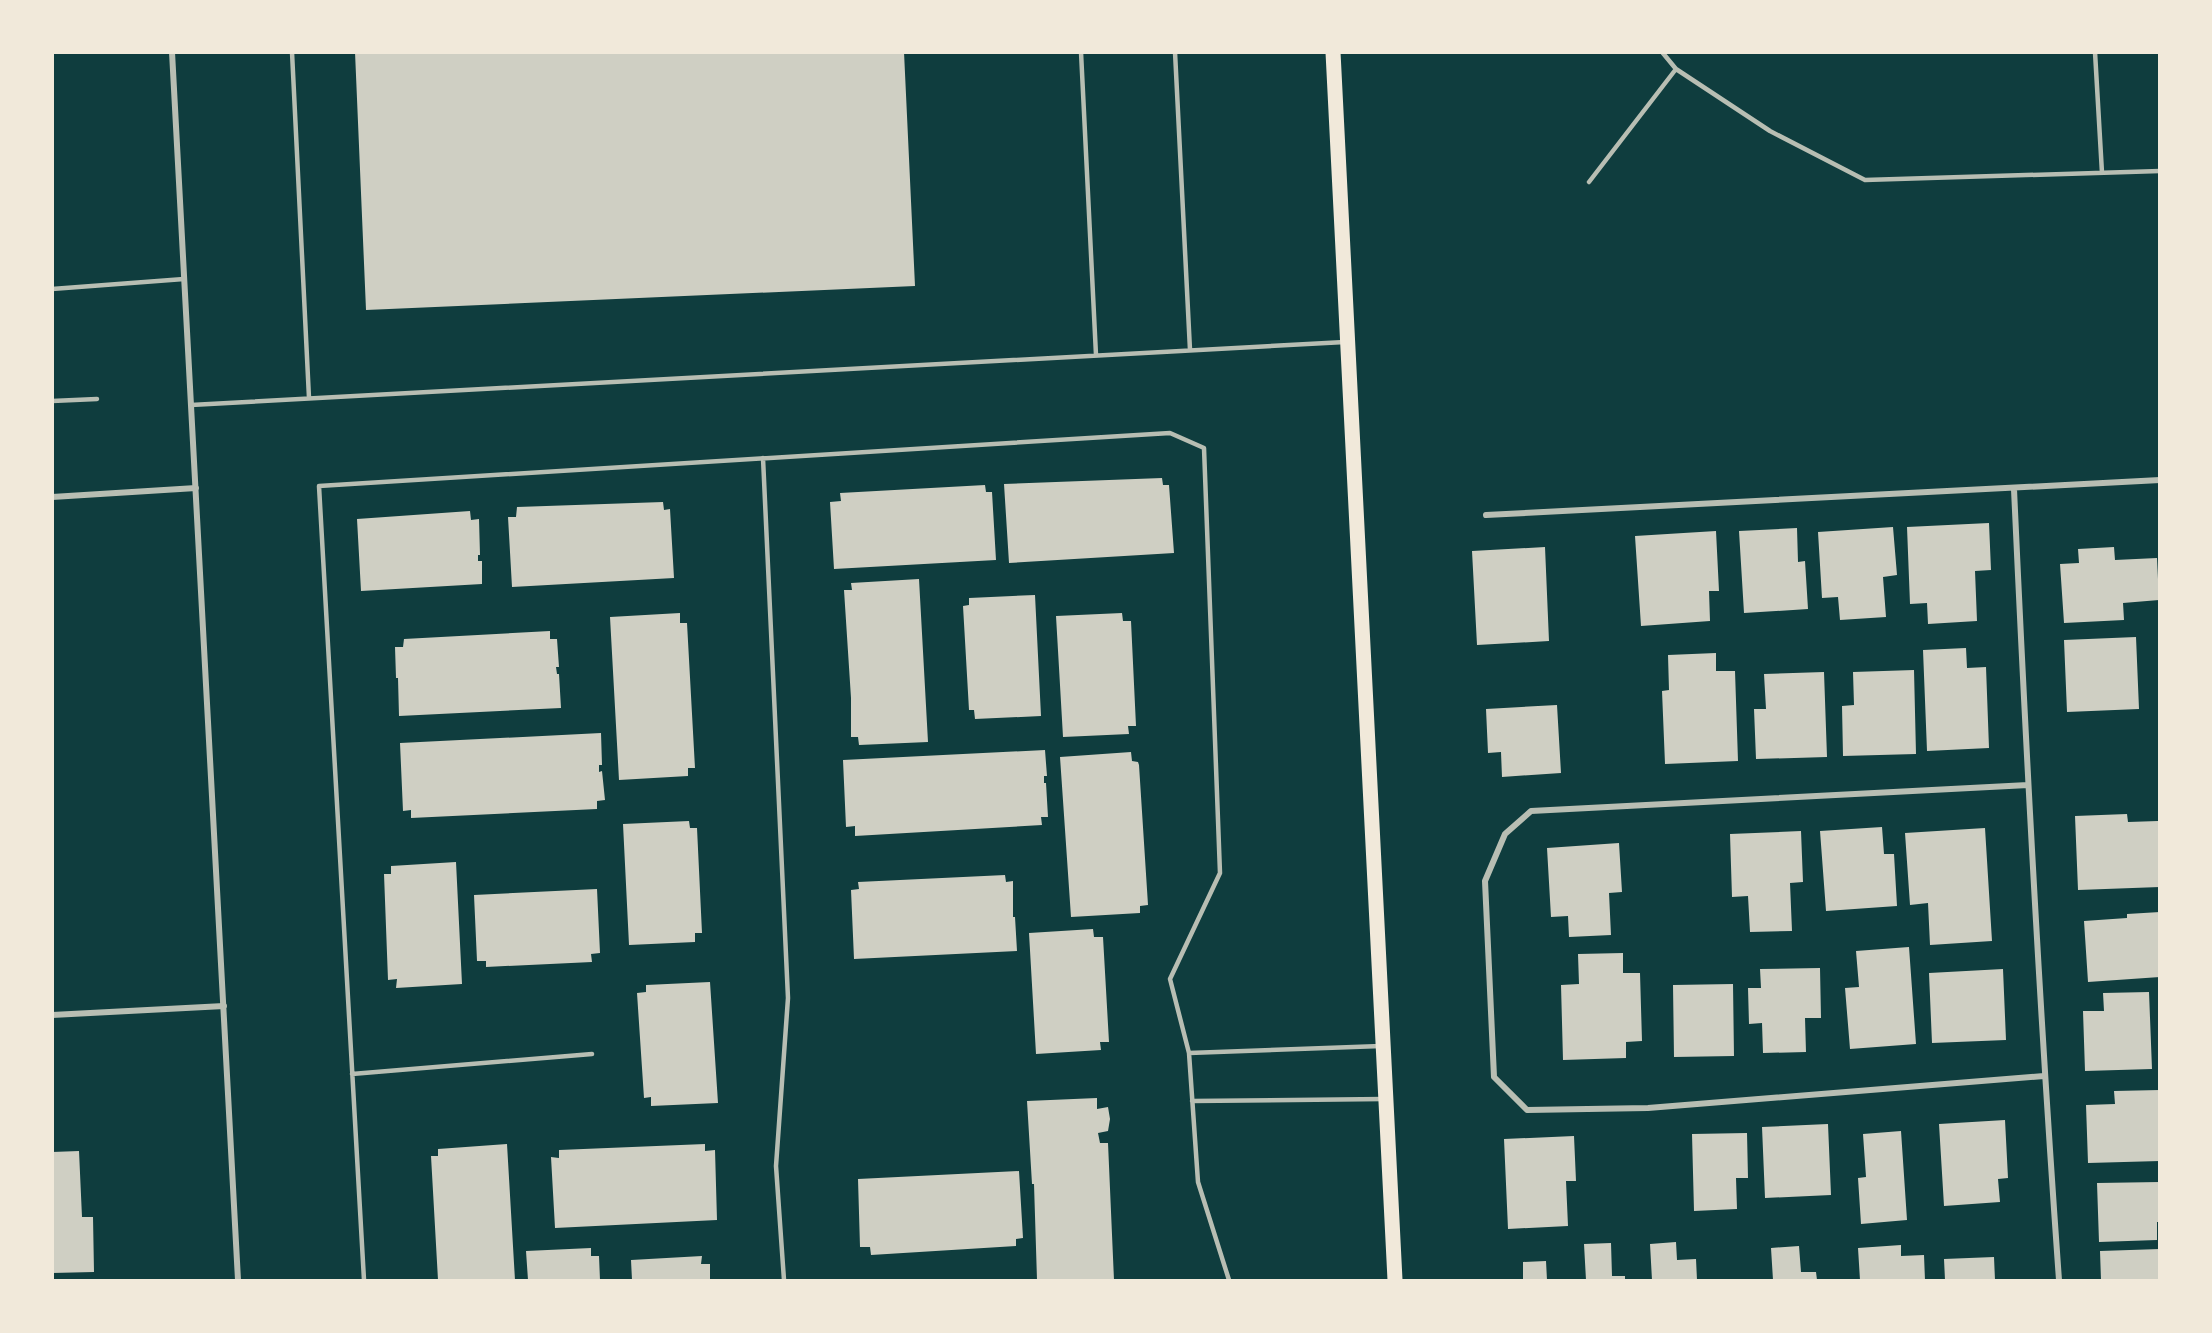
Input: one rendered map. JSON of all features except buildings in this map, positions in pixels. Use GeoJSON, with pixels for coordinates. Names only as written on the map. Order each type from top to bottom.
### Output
{"type":"FeatureCollection","features":[{"type":"Feature","properties":{"kind":"main road"},"geometry":{"type":"LineString","coordinates":[[1333,52],[1395,1281]]}},
{"type":"Feature","properties":{"kind":"street"},"geometry":{"type":"LineString","coordinates":[[172,52],[238,1281]]}},
{"type":"Feature","properties":{"kind":"street"},"geometry":{"type":"LineString","coordinates":[[1486,515],[2160,480]]}},
{"type":"Feature","properties":{"kind":"street"},"geometry":{"type":"LineString","coordinates":[[52,497],[196,488]]}},
{"type":"Feature","properties":{"kind":"street"},"geometry":{"type":"LineString","coordinates":[[2014,489],[2044,1076],[2059,1281]]}},
{"type":"Feature","properties":{"kind":"street"},"geometry":{"type":"LineString","coordinates":[[2028,785],[1531,811],[1505,834],[1485,881],[1494,1077],[1527,1110],[1648,1108],[2044,1076]]}},
{"type":"Feature","properties":{"kind":"street"},"geometry":{"type":"LineString","coordinates":[[52,1015],[224,1006]]}},
{"type":"Feature","properties":{"kind":"lane"},"geometry":{"type":"LineString","coordinates":[[292,52],[309,398]]}},
{"type":"Feature","properties":{"kind":"lane"},"geometry":{"type":"LineString","coordinates":[[1081,52],[1096,355]]}},
{"type":"Feature","properties":{"kind":"lane"},"geometry":{"type":"LineString","coordinates":[[1175,52],[1191,350]]}},
{"type":"Feature","properties":{"kind":"lane"},"geometry":{"type":"LineString","coordinates":[[1662,52],[1676,69],[1770,131],[1865,180],[2160,171]]}},
{"type":"Feature","properties":{"kind":"lane"},"geometry":{"type":"LineString","coordinates":[[2095,52],[2102,173]]}},
{"type":"Feature","properties":{"kind":"lane"},"geometry":{"type":"LineString","coordinates":[[1589,182],[1676,69]]}},
{"type":"Feature","properties":{"kind":"lane"},"geometry":{"type":"LineString","coordinates":[[52,289],[184,279]]}},
{"type":"Feature","properties":{"kind":"lane"},"geometry":{"type":"LineString","coordinates":[[191,405],[1348,342]]}},
{"type":"Feature","properties":{"kind":"lane"},"geometry":{"type":"LineString","coordinates":[[52,401],[97,399]]}},
{"type":"Feature","properties":{"kind":"lane"},"geometry":{"type":"LineString","coordinates":[[364,1281],[320,486],[1170,433],[1204,448],[1220,873],[1170,980],[1189,1053],[1198,1182],[1229,1281]]}},
{"type":"Feature","properties":{"kind":"lane"},"geometry":{"type":"LineString","coordinates":[[763,458],[788,998],[776,1166],[784,1281]]}},
{"type":"Feature","properties":{"kind":"lane"},"geometry":{"type":"LineString","coordinates":[[1189,1053],[1383,1046]]}},
{"type":"Feature","properties":{"kind":"lane"},"geometry":{"type":"LineString","coordinates":[[352,1074],[592,1054]]}},
{"type":"Feature","properties":{"kind":"lane"},"geometry":{"type":"LineString","coordinates":[[1192,1101],[1386,1099]]}}]}
